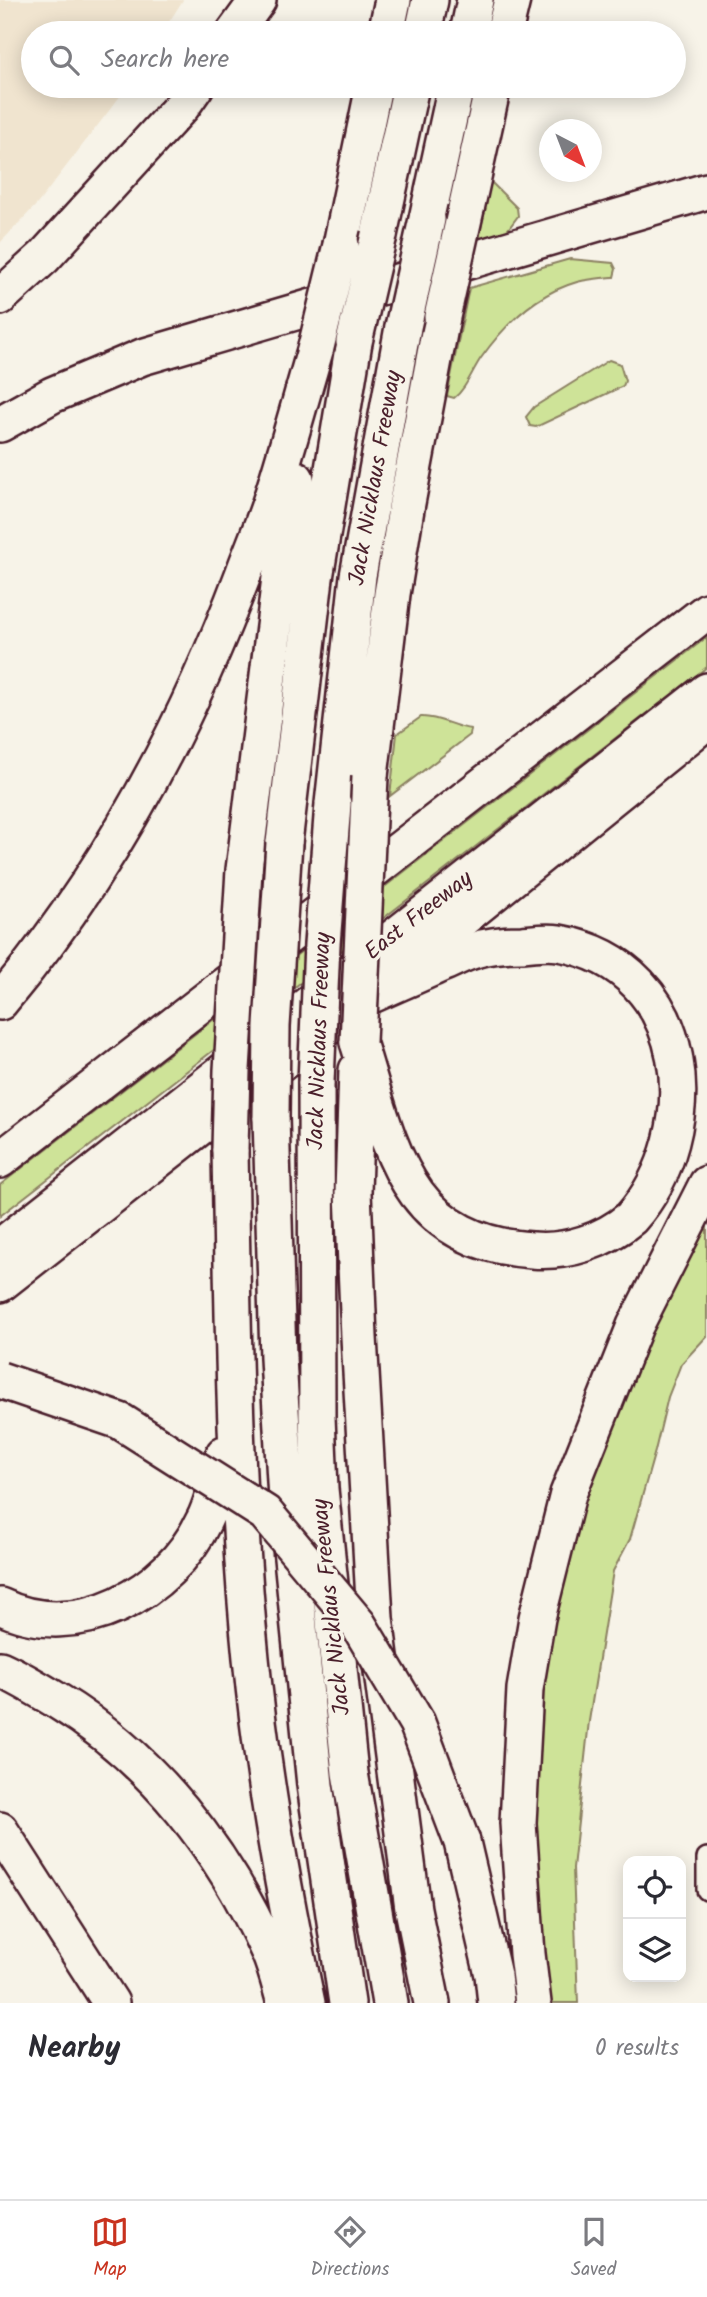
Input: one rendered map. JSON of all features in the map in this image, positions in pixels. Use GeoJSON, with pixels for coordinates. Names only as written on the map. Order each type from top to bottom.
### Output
{"type":"FeatureCollection","features":[{"type":"Feature","properties":{"kind":"highway"},"geometry":{"type":"LineString","coordinates":[[243,21],[258,0]]}},
{"type":"Feature","properties":{"kind":"highway"},"geometry":{"type":"LineString","coordinates":[[389,21],[393,0]]}},
{"type":"Feature","properties":{"kind":"highway"},"geometry":{"type":"LineString","coordinates":[[426,21],[430,0]]}},
{"type":"Feature","properties":{"kind":"highway"},"geometry":{"type":"LineString","coordinates":[[471,21],[475,0]]}},
{"type":"Feature","properties":{"kind":"highway"},"geometry":{"type":"LineString","coordinates":[[507,21],[512,0]]}},
{"type":"Feature","properties":{"kind":"highway"},"geometry":{"type":"LineString","coordinates":[[0,297],[44,257],[188,98]]}},
{"type":"Feature","properties":{"kind":"highway"},"geometry":{"type":"LineString","coordinates":[[0,1002],[90,882],[159,766],[220,634],[270,502],[316,347],[341,245],[372,98]]}},
{"type":"Feature","properties":{"kind":"highway","name":"Jack Nicklaus Freeway"},"geometry":{"type":"LineString","coordinates":[[347,2003],[315,1785],[286,1499],[278,1358],[271,1117],[272,1026],[284,843],[315,578],[354,342],[408,98]]}},
{"type":"Feature","properties":{"kind":"highway","name":"Jack Nicklaus Freeway"},"geometry":{"type":"LineString","coordinates":[[390,2003],[350,1773],[320,1489],[317,1417],[316,1082],[332,804],[358,576],[403,327],[453,98]]}},
{"type":"Feature","properties":{"kind":"highway"},"geometry":{"type":"LineString","coordinates":[[432,2003],[413,1909],[375,1618],[353,1192],[370,776],[379,695],[405,516],[442,317],[490,98]]}},
{"type":"Feature","properties":{"kind":"highway"},"geometry":{"type":"LineString","coordinates":[[0,424],[52,395],[142,357],[707,191]]}},
{"type":"Feature","properties":{"kind":"highway"},"geometry":{"type":"LineString","coordinates":[[307,2003],[293,1938],[258,1727],[250,1657],[239,1512],[230,1149],[232,1056],[244,870],[280,578],[316,347]]}},
{"type":"Feature","properties":{"kind":"highway"},"geometry":{"type":"LineString","coordinates":[[0,1160],[707,611]]}},
{"type":"Feature","properties":{"kind":"highway","name":"East Freeway"},"geometry":{"type":"LineString","coordinates":[[0,1247],[707,691]]}},
{"type":"Feature","properties":{"kind":"highway"},"geometry":{"type":"LineString","coordinates":[[0,1284],[363,999],[707,721]]}},
{"type":"Feature","properties":{"kind":"highway"},"geometry":{"type":"LineString","coordinates":[[358,1042],[391,1147],[410,1184],[433,1213],[448,1225],[488,1244],[544,1251],[574,1247],[613,1231],[642,1209],[659,1190],[681,1149],[691,1098],[687,1064],[678,1034],[650,991],[606,958],[556,943],[505,944],[475,950],[363,999]]}},
{"type":"Feature","properties":{"kind":"highway"},"geometry":{"type":"LineString","coordinates":[[533,2003],[527,1954],[519,1823],[525,1689],[537,1618],[568,1494],[635,1326],[707,1184]]}},
{"type":"Feature","properties":{"kind":"highway"},"geometry":{"type":"LineString","coordinates":[[0,1298],[74,1227]]}},
{"type":"Feature","properties":{"kind":"highway"},"geometry":{"type":"LineString","coordinates":[[0,1606],[20,1614],[43,1618],[82,1617],[109,1610],[164,1574],[192,1541],[208,1510],[227,1442],[234,1366]]}},
{"type":"Feature","properties":{"kind":"highway"},"geometry":{"type":"LineString","coordinates":[[0,1380],[120,1421],[265,1513],[358,1624],[417,1723],[462,1842],[493,1975],[496,2003]]}},
{"type":"Feature","properties":{"kind":"highway"},"geometry":{"type":"LineString","coordinates":[[0,1669],[85,1718],[118,1743],[169,1792],[209,1842],[243,1901],[270,1954],[285,2003]]}},
{"type":"Feature","properties":{"kind":"highway"},"geometry":{"type":"LineString","coordinates":[[0,1830],[111,2003]]}},
{"type":"Feature","properties":{"kind":"street"},"geometry":{"type":"LineString","coordinates":[[707,1858],[707,1890]]}},
{"type":"Feature","properties":{"kind":"shaded area"},"geometry":{"type":"Polygon","coordinates":[[[0,0],[183,0],[170,21],[21,21],[21,98],[119,98],[38,203],[0,243],[0,0]]]}},
{"type":"Feature","properties":{"kind":"green space"},"geometry":{"type":"Polygon","coordinates":[[[490,181],[517,208],[518,216],[506,232],[479,239],[490,181]]]}},
{"type":"Feature","properties":{"kind":"green space"},"geometry":{"type":"Polygon","coordinates":[[[570,259],[613,263],[616,269],[614,277],[577,282],[534,302],[500,333],[458,394],[454,398],[447,396],[469,288],[570,259]]]}},
{"type":"Feature","properties":{"kind":"green space"},"geometry":{"type":"Polygon","coordinates":[[[609,360],[620,364],[625,381],[623,386],[536,427],[530,426],[526,417],[534,407],[609,360]]]}},
{"type":"Feature","properties":{"kind":"green space"},"geometry":{"type":"Polygon","coordinates":[[[707,637],[707,667],[0,1216],[0,1185],[707,637]]]}},
{"type":"Feature","properties":{"kind":"green space"},"geometry":{"type":"Polygon","coordinates":[[[421,717],[471,729],[470,735],[390,796],[397,734],[421,717]]]}},
{"type":"Feature","properties":{"kind":"green space"},"geometry":{"type":"Polygon","coordinates":[[[707,1214],[707,1336],[681,1364],[668,1397],[630,1539],[613,1571],[589,1721],[573,1868],[578,2003],[539,2003],[531,1921],[536,1652],[612,1403],[707,1214]]]}}]}
